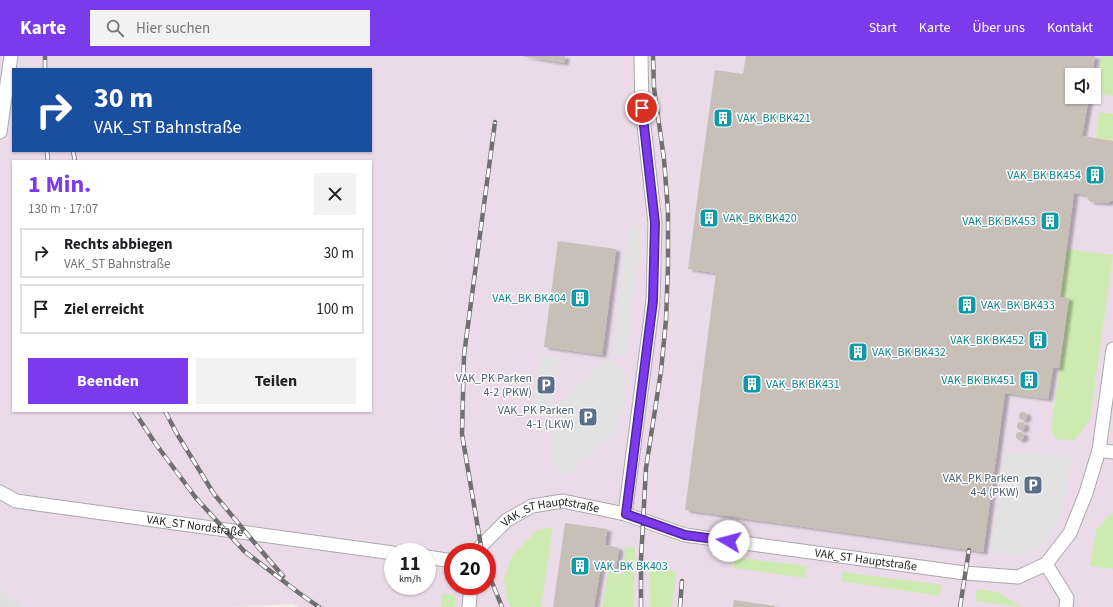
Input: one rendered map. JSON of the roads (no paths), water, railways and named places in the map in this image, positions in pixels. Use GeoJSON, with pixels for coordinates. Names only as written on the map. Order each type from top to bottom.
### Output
{"type":"FeatureCollection","features":[{"type":"Feature","properties":{"kind":"lane"},"geometry":{"type":"LineString","coordinates":[[0,132],[12,56]]}},
{"type":"Feature","properties":{"kind":"lane"},"geometry":{"type":"LineString","coordinates":[[626,514],[653,301],[655,223],[642,108],[641,56]]}},
{"type":"Feature","properties":{"kind":"lane","name":"VAK_ST Hauptstraße"},"geometry":{"type":"LineString","coordinates":[[484,543],[507,520],[532,506],[563,501],[626,514],[685,535],[965,573],[1018,577],[1046,564],[1070,533],[1086,493],[1099,450],[1113,349]]}},
{"type":"Feature","properties":{"kind":"lane"},"geometry":{"type":"LineString","coordinates":[[1099,450],[1113,452]]}},
{"type":"Feature","properties":{"kind":"lane","name":"VAK_ST Nordstraße"},"geometry":{"type":"LineString","coordinates":[[0,492],[16,501],[384,552]]}},
{"type":"Feature","properties":{"kind":"lane"},"geometry":{"type":"LineString","coordinates":[[1046,564],[1067,598],[1066,607]]}},
{"type":"Feature","properties":{"kind":"lane"},"geometry":{"type":"LineString","coordinates":[[469,607],[470,595]]}},
{"type":"Feature","properties":{"kind":"railway"},"geometry":{"type":"LineString","coordinates":[[45,56],[45,68]]}},
{"type":"Feature","properties":{"kind":"railway"},"geometry":{"type":"LineString","coordinates":[[641,607],[641,560],[646,468],[661,371],[666,320],[668,265],[668,211],[664,159],[654,88],[653,56]]}},
{"type":"Feature","properties":{"kind":"railway"},"geometry":{"type":"LineString","coordinates":[[480,543],[462,434],[464,355],[495,122]]}},
{"type":"Feature","properties":{"kind":"railway"},"geometry":{"type":"LineString","coordinates":[[47,152],[48,160]]}},
{"type":"Feature","properties":{"kind":"railway"},"geometry":{"type":"LineString","coordinates":[[73,152],[75,160]]}},
{"type":"Feature","properties":{"kind":"railway"},"geometry":{"type":"LineString","coordinates":[[135,412],[155,443],[196,498],[244,551],[319,607]]}},
{"type":"Feature","properties":{"kind":"railway"},"geometry":{"type":"LineString","coordinates":[[166,412],[177,434],[214,494],[283,576]]}},
{"type":"Feature","properties":{"kind":"railway"},"geometry":{"type":"LineString","coordinates":[[960,607],[969,550]]}},
{"type":"Feature","properties":{"kind":"railway"},"geometry":{"type":"LineString","coordinates":[[680,607],[682,581]]}},
{"type":"Feature","properties":{"kind":"railway"},"geometry":{"type":"LineString","coordinates":[[496,592],[502,607]]}},
{"type":"Feature","properties":{"kind":"place","name":"VAK_BK BK421"},"geometry":{"type":"Point","coordinates":[723,118]}},
{"type":"Feature","properties":{"kind":"place","name":"VAK_BK BK454"},"geometry":{"type":"Point","coordinates":[1095,175]}},
{"type":"Feature","properties":{"kind":"place","name":"VAK_BK BK420"},"geometry":{"type":"Point","coordinates":[709,218]}},
{"type":"Feature","properties":{"kind":"place","name":"VAK_BK BK453"},"geometry":{"type":"Point","coordinates":[1050,221]}},
{"type":"Feature","properties":{"kind":"place","name":"VAK_BK BK404"},"geometry":{"type":"Point","coordinates":[580,298]}},
{"type":"Feature","properties":{"kind":"place","name":"VAK_BK BK433"},"geometry":{"type":"Point","coordinates":[967,305]}},
{"type":"Feature","properties":{"kind":"place","name":"VAK_BK BK452"},"geometry":{"type":"Point","coordinates":[1038,340]}},
{"type":"Feature","properties":{"kind":"place","name":"VAK_BK BK432"},"geometry":{"type":"Point","coordinates":[858,352]}},
{"type":"Feature","properties":{"kind":"place","name":"VAK_BK BK451"},"geometry":{"type":"Point","coordinates":[1029,380]}},
{"type":"Feature","properties":{"kind":"place","name":"VAK_BK BK431"},"geometry":{"type":"Point","coordinates":[752,384]}},
{"type":"Feature","properties":{"kind":"place","name":"VAK_PK Parken 4-2 (PKW)"},"geometry":{"type":"Point","coordinates":[546,385]}},
{"type":"Feature","properties":{"kind":"place","name":"VAK_PK Parken 4-1 (LKW)"},"geometry":{"type":"Point","coordinates":[588,417]}},
{"type":"Feature","properties":{"kind":"place","name":"VAK_PK Parken 4-4 (PKW)"},"geometry":{"type":"Point","coordinates":[1033,485]}},
{"type":"Feature","properties":{"kind":"place","name":"VAK_BK BK403"},"geometry":{"type":"Point","coordinates":[580,566]}}]}
